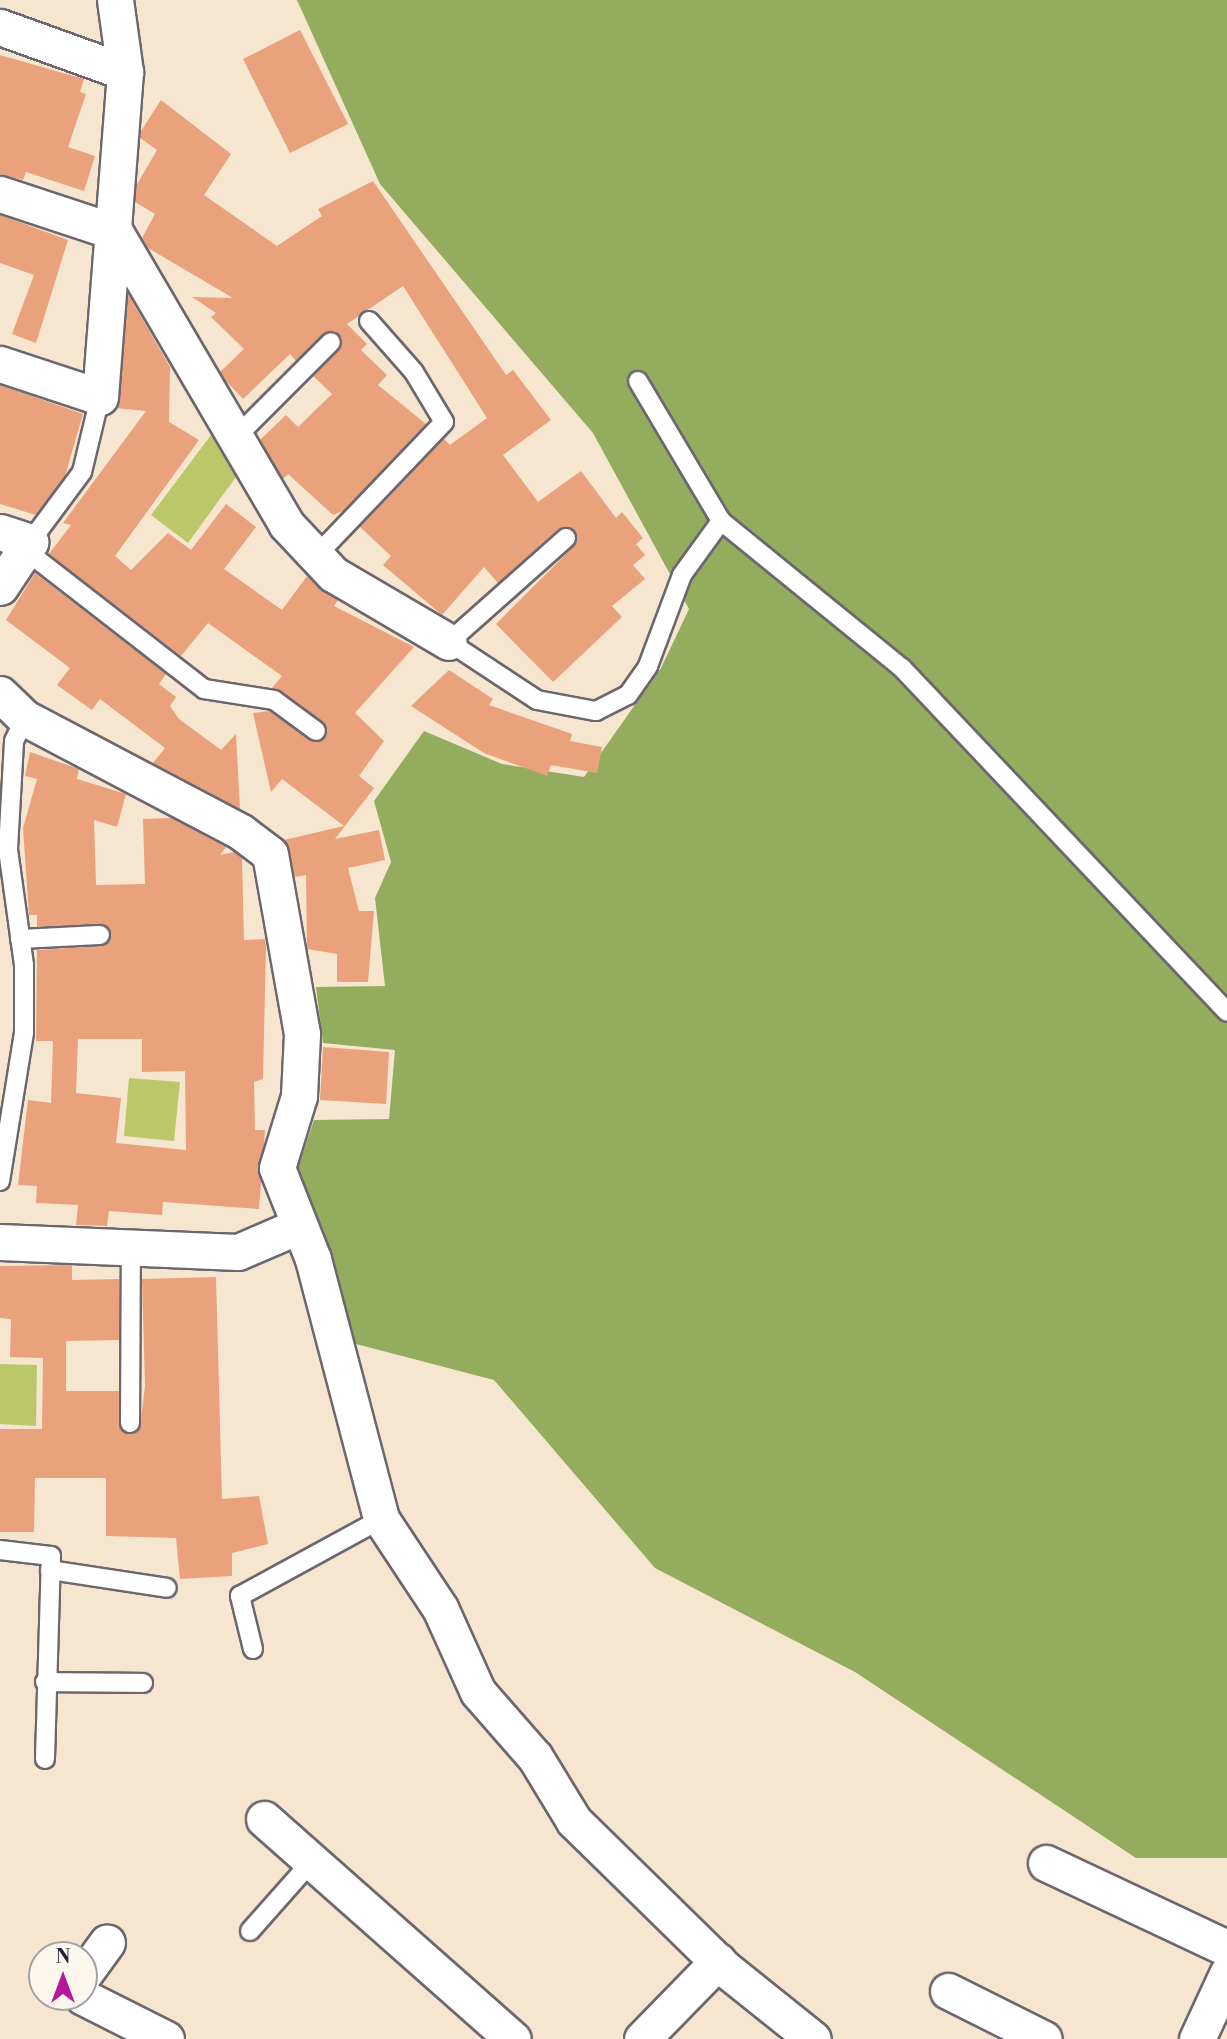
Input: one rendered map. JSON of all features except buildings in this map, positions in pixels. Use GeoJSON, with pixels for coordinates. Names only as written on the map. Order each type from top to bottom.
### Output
{"type":"FeatureCollection","features":[{"type":"Feature","properties":{"kind":"street"},"geometry":{"type":"LineString","coordinates":[[0,363],[100,397],[115,232],[125,72],[116,0]]}},
{"type":"Feature","properties":{"kind":"street"},"geometry":{"type":"LineString","coordinates":[[0,27],[125,72]]}},
{"type":"Feature","properties":{"kind":"street"},"geometry":{"type":"LineString","coordinates":[[0,194],[115,232],[272,503],[333,574],[449,642]]}},
{"type":"Feature","properties":{"kind":"street"},"geometry":{"type":"LineString","coordinates":[[0,587],[15,537]]}},
{"type":"Feature","properties":{"kind":"street"},"geometry":{"type":"LineString","coordinates":[[0,694],[24,718],[241,832],[270,854],[302,1034],[299,1096],[277,1168],[296,1227],[313,1259],[381,1519],[440,1608],[478,1692],[535,1758],[574,1821],[718,1961],[813,2039]]}},
{"type":"Feature","properties":{"kind":"street"},"geometry":{"type":"LineString","coordinates":[[0,1242],[131,1250],[238,1252],[296,1227]]}},
{"type":"Feature","properties":{"kind":"street"},"geometry":{"type":"LineString","coordinates":[[264,1819],[513,2039]]}},
{"type":"Feature","properties":{"kind":"street"},"geometry":{"type":"LineString","coordinates":[[1046,1863],[1227,1948]]}},
{"type":"Feature","properties":{"kind":"street"},"geometry":{"type":"LineString","coordinates":[[98,1955],[107,1942]]}},
{"type":"Feature","properties":{"kind":"street"},"geometry":{"type":"LineString","coordinates":[[642,2039],[718,1961]]}},
{"type":"Feature","properties":{"kind":"street"},"geometry":{"type":"LineString","coordinates":[[1197,2039],[1227,1974]]}},
{"type":"Feature","properties":{"kind":"street"},"geometry":{"type":"LineString","coordinates":[[948,1991],[1044,2039]]}},
{"type":"Feature","properties":{"kind":"street"},"geometry":{"type":"LineString","coordinates":[[98,2005],[166,2039]]}},
{"type":"Feature","properties":{"kind":"lane"},"geometry":{"type":"LineString","coordinates":[[316,556],[443,422],[414,372],[369,321]]}},
{"type":"Feature","properties":{"kind":"lane"},"geometry":{"type":"LineString","coordinates":[[236,437],[331,342]]}},
{"type":"Feature","properties":{"kind":"lane"},"geometry":{"type":"LineString","coordinates":[[638,381],[721,521],[901,668],[1227,1012]]}},
{"type":"Feature","properties":{"kind":"lane"},"geometry":{"type":"LineString","coordinates":[[100,397],[82,472],[15,537],[34,557],[204,689],[274,700],[316,731]]}},
{"type":"Feature","properties":{"kind":"lane"},"geometry":{"type":"LineString","coordinates":[[566,538],[449,642],[537,700],[596,711],[628,695],[648,666],[682,575],[721,521]]}},
{"type":"Feature","properties":{"kind":"lane"},"geometry":{"type":"LineString","coordinates":[[0,1181],[24,1032],[20,939],[8,849],[14,741],[24,718]]}},
{"type":"Feature","properties":{"kind":"lane"},"geometry":{"type":"LineString","coordinates":[[20,939],[100,935]]}},
{"type":"Feature","properties":{"kind":"lane"},"geometry":{"type":"LineString","coordinates":[[130,1423],[131,1250]]}},
{"type":"Feature","properties":{"kind":"lane"},"geometry":{"type":"LineString","coordinates":[[253,1649],[240,1596],[381,1519]]}},
{"type":"Feature","properties":{"kind":"lane"},"geometry":{"type":"LineString","coordinates":[[0,1550],[51,1556],[45,1682],[45,1759]]}},
{"type":"Feature","properties":{"kind":"lane"},"geometry":{"type":"LineString","coordinates":[[50,1570],[167,1588]]}},
{"type":"Feature","properties":{"kind":"lane"},"geometry":{"type":"LineString","coordinates":[[45,1682],[143,1683]]}},
{"type":"Feature","properties":{"kind":"lane"},"geometry":{"type":"LineString","coordinates":[[250,1931],[312,1861]]}},
{"type":"Feature","properties":{"kind":"green space"},"geometry":{"type":"Polygon","coordinates":[[[297,0],[1227,0],[1227,1858],[1136,1858],[855,1672],[655,1568],[494,1380],[356,1344],[296,1174],[314,1120],[389,1119],[395,1050],[323,1043],[316,987],[385,986],[375,898],[391,862],[374,801],[424,731],[502,764],[584,777],[661,668],[689,609],[593,433],[380,184],[297,0]]]}},
{"type":"Feature","properties":{"kind":"green space"},"geometry":{"type":"Polygon","coordinates":[[[211,435],[236,477],[188,543],[151,515],[211,435]]]}},
{"type":"Feature","properties":{"kind":"green space"},"geometry":{"type":"Polygon","coordinates":[[[129,1078],[180,1082],[174,1141],[124,1136],[129,1078]]]}},
{"type":"Feature","properties":{"kind":"green space"},"geometry":{"type":"Polygon","coordinates":[[[0,1364],[37,1365],[36,1426],[0,1424],[0,1364]]]}}]}
